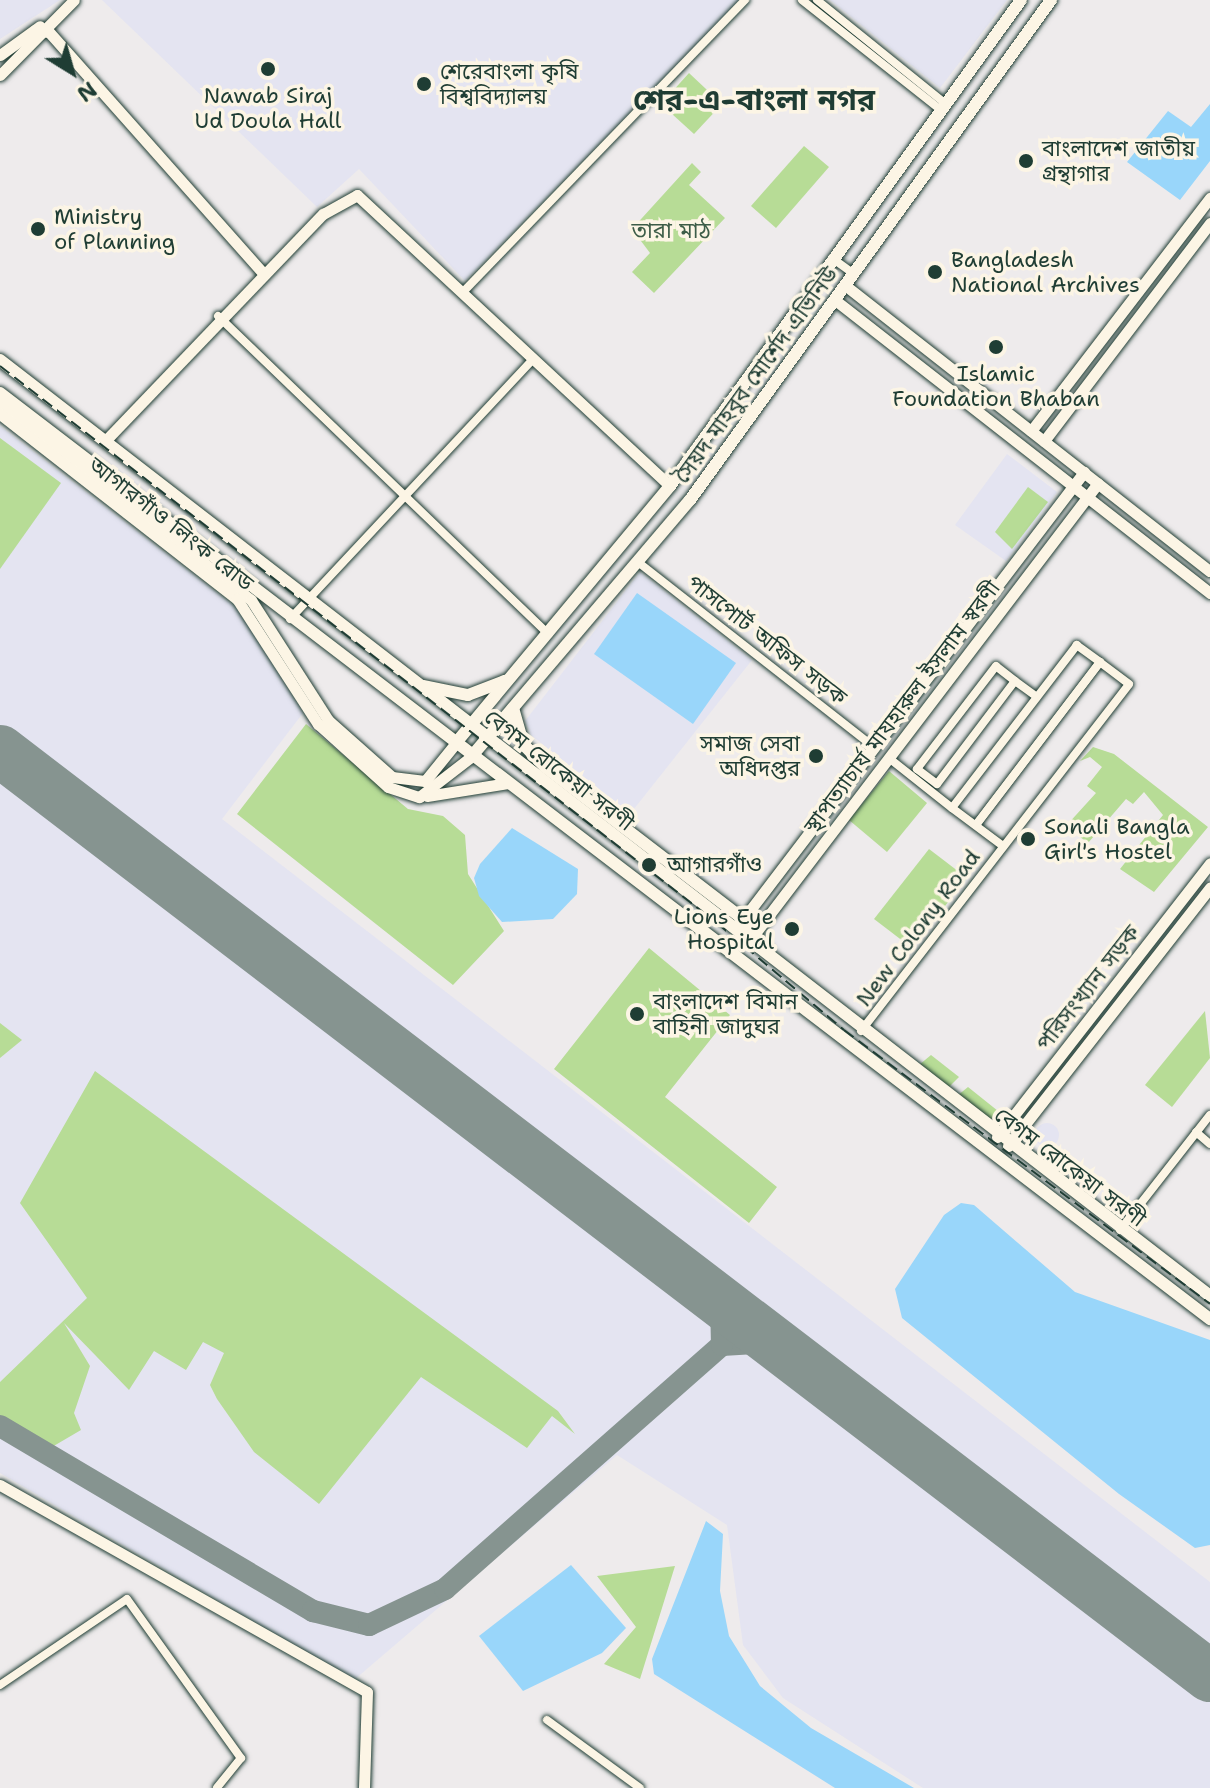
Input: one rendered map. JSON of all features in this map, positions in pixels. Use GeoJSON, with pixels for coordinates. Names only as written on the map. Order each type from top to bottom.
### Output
{"type":"FeatureCollection","features":[{"type":"Feature","properties":{"kind":"main road","name":"সৈয়দ মাহবুব মোর্শেদ এভিনিউ"},"geometry":{"type":"LineString","coordinates":[[455,744],[670,486],[1021,0]]}},
{"type":"Feature","properties":{"kind":"main road","name":"সৈয়দ মাহবুব মোর্শেদ এভিনিউ"},"geometry":{"type":"LineString","coordinates":[[471,757],[690,500],[850,290],[854,274],[1051,0]]}},
{"type":"Feature","properties":{"kind":"main road"},"geometry":{"type":"LineString","coordinates":[[967,74],[987,89]]}},
{"type":"Feature","properties":{"kind":"main road","name":"বেগম রোকেয়া সরণী"},"geometry":{"type":"LineString","coordinates":[[0,360],[469,726],[740,924],[770,957],[861,1032],[1210,1296]]}},
{"type":"Feature","properties":{"kind":"main road","name":"বেগম রোকেয়া সরণী"},"geometry":{"type":"LineString","coordinates":[[0,393],[996,1161],[1207,1312]]}},
{"type":"Feature","properties":{"kind":"main road"},"geometry":{"type":"LineString","coordinates":[[87,461],[105,441]]}},
{"type":"Feature","properties":{"kind":"main road"},"geometry":{"type":"LineString","coordinates":[[670,486],[690,500]]}},
{"type":"Feature","properties":{"kind":"main road"},"geometry":{"type":"LineString","coordinates":[[416,684],[468,695],[511,678]]}},
{"type":"Feature","properties":{"kind":"main road"},"geometry":{"type":"LineString","coordinates":[[513,708],[523,744],[545,767],[740,924]]}},
{"type":"Feature","properties":{"kind":"main road"},"geometry":{"type":"LineString","coordinates":[[849,1047],[861,1032]]}},
{"type":"Feature","properties":{"kind":"main road"},"geometry":{"type":"LineString","coordinates":[[985,1152],[997,1137]]}},
{"type":"Feature","properties":{"kind":"main road"},"geometry":{"type":"LineString","coordinates":[[996,1161],[1008,1146]]}},
{"type":"Feature","properties":{"kind":"street"},"geometry":{"type":"LineString","coordinates":[[464,291],[745,0]]}},
{"type":"Feature","properties":{"kind":"street"},"geometry":{"type":"LineString","coordinates":[[802,0],[944,107]]}},
{"type":"Feature","properties":{"kind":"street"},"geometry":{"type":"LineString","coordinates":[[817,0],[860,41]]}},
{"type":"Feature","properties":{"kind":"street"},"geometry":{"type":"LineString","coordinates":[[0,75],[70,4]]}},
{"type":"Feature","properties":{"kind":"street"},"geometry":{"type":"LineString","coordinates":[[42,31],[260,276]]}},
{"type":"Feature","properties":{"kind":"street"},"geometry":{"type":"LineString","coordinates":[[0,55],[14,44],[42,31]]}},
{"type":"Feature","properties":{"kind":"street"},"geometry":{"type":"LineString","coordinates":[[14,44],[24,54]]}},
{"type":"Feature","properties":{"kind":"street"},"geometry":{"type":"LineString","coordinates":[[105,441],[218,316],[330,207],[357,195],[464,291],[670,486]]}},
{"type":"Feature","properties":{"kind":"street"},"geometry":{"type":"LineString","coordinates":[[1031,431],[1210,198]]}},
{"type":"Feature","properties":{"kind":"street"},"geometry":{"type":"LineString","coordinates":[[1044,441],[1210,223]]}},
{"type":"Feature","properties":{"kind":"street"},"geometry":{"type":"LineString","coordinates":[[832,258],[854,274]]}},
{"type":"Feature","properties":{"kind":"street"},"geometry":{"type":"LineString","coordinates":[[850,290],[1210,571]]}},
{"type":"Feature","properties":{"kind":"street"},"geometry":{"type":"LineString","coordinates":[[1132,300],[1144,309]]}},
{"type":"Feature","properties":{"kind":"street"},"geometry":{"type":"LineString","coordinates":[[839,304],[1210,593]]}},
{"type":"Feature","properties":{"kind":"street"},"geometry":{"type":"LineString","coordinates":[[218,316],[399,497],[549,634]]}},
{"type":"Feature","properties":{"kind":"street"},"geometry":{"type":"LineString","coordinates":[[290,619],[399,497],[534,358]]}},
{"type":"Feature","properties":{"kind":"street","name":"আগারগাঁও লিংক রোড"},"geometry":{"type":"LineString","coordinates":[[0,403],[251,600],[328,720],[392,777],[425,781],[455,744]]}},
{"type":"Feature","properties":{"kind":"street","name":"আগারগাঁও লিংক রোড"},"geometry":{"type":"LineString","coordinates":[[0,414],[237,599],[326,734],[388,787],[419,797]]}},
{"type":"Feature","properties":{"kind":"street","name":"স্থাপত্যাচার্য মাযহারুল ইসলাম স্বরণী"},"geometry":{"type":"LineString","coordinates":[[740,924],[1084,472]]}},
{"type":"Feature","properties":{"kind":"street","name":"স্থাপত্যাচার্য মাযহারুল ইসলাম স্বরণী"},"geometry":{"type":"LineString","coordinates":[[753,936],[1098,483]]}},
{"type":"Feature","properties":{"kind":"street","name":"পাসপোর্ট অফিস সড়ক"},"geometry":{"type":"LineString","coordinates":[[638,562],[874,747]]}},
{"type":"Feature","properties":{"kind":"street"},"geometry":{"type":"LineString","coordinates":[[985,602],[1000,612]]}},
{"type":"Feature","properties":{"kind":"street","name":"New Colony Road"},"geometry":{"type":"LineString","coordinates":[[952,808],[1077,645],[1100,662],[976,825]]}},
{"type":"Feature","properties":{"kind":"street","name":"New Colony Road"},"geometry":{"type":"LineString","coordinates":[[861,1032],[1129,684],[1100,662],[1081,687]]}},
{"type":"Feature","properties":{"kind":"street"},"geometry":{"type":"LineString","coordinates":[[1015,681],[937,784],[917,769],[996,666],[1037,697]]}},
{"type":"Feature","properties":{"kind":"street"},"geometry":{"type":"LineString","coordinates":[[874,747],[889,758]]}},
{"type":"Feature","properties":{"kind":"street"},"geometry":{"type":"LineString","coordinates":[[419,797],[471,757]]}},
{"type":"Feature","properties":{"kind":"street","name":"New Colony Road"},"geometry":{"type":"LineString","coordinates":[[889,758],[1003,846]]}},
{"type":"Feature","properties":{"kind":"street"},"geometry":{"type":"LineString","coordinates":[[419,797],[508,783]]}},
{"type":"Feature","properties":{"kind":"street","name":"পরিসংখ্যান সড়ক"},"geometry":{"type":"LineString","coordinates":[[997,1137],[1210,863]]}},
{"type":"Feature","properties":{"kind":"street"},"geometry":{"type":"LineString","coordinates":[[1008,1146],[1210,887]]}},
{"type":"Feature","properties":{"kind":"street"},"geometry":{"type":"LineString","coordinates":[[1120,1230],[1196,1132],[1208,1121]]}},
{"type":"Feature","properties":{"kind":"street"},"geometry":{"type":"LineString","coordinates":[[1196,1132],[1210,1144]]}},
{"type":"Feature","properties":{"kind":"street"},"geometry":{"type":"LineString","coordinates":[[0,1485],[367,1692],[364,1788]]}},
{"type":"Feature","properties":{"kind":"street"},"geometry":{"type":"LineString","coordinates":[[0,1685],[127,1599],[241,1758],[217,1788]]}},
{"type":"Feature","properties":{"kind":"street"},"geometry":{"type":"LineString","coordinates":[[547,1720],[640,1788]]}},
{"type":"Feature","properties":{"kind":"shaded area"},"geometry":{"type":"Polygon","coordinates":[[[0,0],[60,0],[0,39],[0,0]]]}},
{"type":"Feature","properties":{"kind":"shaded area","name":"শেরেবাংলা কৃষি বিশ্ববিদ্যালয়"},"geometry":{"type":"Polygon","coordinates":[[[102,0],[740,0],[465,281],[359,169],[317,207],[102,0]]]}},
{"type":"Feature","properties":{"kind":"shaded area"},"geometry":{"type":"Polygon","coordinates":[[[830,0],[1007,0],[940,88],[830,0]]]}},
{"type":"Feature","properties":{"kind":"shaded area"},"geometry":{"type":"Polygon","coordinates":[[[0,426],[238,609],[303,713],[222,819],[1210,1582],[1210,1788],[923,1788],[783,1698],[743,1645],[727,1525],[617,1455],[354,1680],[0,1473],[0,426]]]}},
{"type":"Feature","properties":{"kind":"shaded area"},"geometry":{"type":"Polygon","coordinates":[[[1007,454],[1057,492],[1006,561],[955,525],[1007,454]]]}},
{"type":"Feature","properties":{"kind":"shaded area"},"geometry":{"type":"Polygon","coordinates":[[[640,572],[752,660],[630,814],[531,735],[525,721],[640,572]]]}},
{"type":"Feature","properties":{"kind":"shaded area"},"geometry":{"type":"Polygon","coordinates":[[[1047,1123],[1055,1127],[1059,1135],[1055,1143],[1047,1147],[1039,1143],[1035,1135],[1039,1127],[1047,1123]]]}},
{"type":"Feature","properties":{"kind":"green space"},"geometry":{"type":"Polygon","coordinates":[[[689,73],[722,104],[694,134],[661,104],[689,73]]]}},
{"type":"Feature","properties":{"kind":"green space"},"geometry":{"type":"Polygon","coordinates":[[[804,146],[829,167],[776,228],[751,206],[804,146]]]}},
{"type":"Feature","properties":{"kind":"green space","name":"তারা মাঠ"},"geometry":{"type":"Polygon","coordinates":[[[692,163],[701,172],[689,185],[725,218],[654,293],[632,272],[650,253],[632,229],[692,163]]]}},
{"type":"Feature","properties":{"kind":"green space"},"geometry":{"type":"Polygon","coordinates":[[[0,438],[61,483],[0,569],[0,438]]]}},
{"type":"Feature","properties":{"kind":"green space"},"geometry":{"type":"Polygon","coordinates":[[[1028,487],[1048,502],[1012,549],[995,532],[1028,487]]]}},
{"type":"Feature","properties":{"kind":"green space"},"geometry":{"type":"Polygon","coordinates":[[[306,724],[408,809],[443,816],[465,835],[468,874],[504,931],[453,985],[237,814],[306,724]]]}},
{"type":"Feature","properties":{"kind":"green space"},"geometry":{"type":"Polygon","coordinates":[[[1093,747],[1114,754],[1208,827],[1154,892],[1120,869],[1163,815],[1144,792],[1133,804],[1126,799],[1088,843],[1066,826],[1096,793],[1087,786],[1102,767],[1090,757],[1080,761],[1093,747]]]}},
{"type":"Feature","properties":{"kind":"green space"},"geometry":{"type":"Polygon","coordinates":[[[889,771],[927,803],[887,852],[849,820],[889,771]]]}},
{"type":"Feature","properties":{"kind":"green space"},"geometry":{"type":"Polygon","coordinates":[[[929,849],[967,878],[912,948],[874,919],[929,849]]]}},
{"type":"Feature","properties":{"kind":"green space"},"geometry":{"type":"Polygon","coordinates":[[[649,948],[730,1015],[665,1097],[777,1187],[749,1223],[554,1069],[649,948]]]}},
{"type":"Feature","properties":{"kind":"green space"},"geometry":{"type":"Polygon","coordinates":[[[1205,1011],[1210,1058],[1172,1107],[1145,1085],[1205,1011]]]}},
{"type":"Feature","properties":{"kind":"green space"},"geometry":{"type":"Polygon","coordinates":[[[0,1023],[22,1040],[0,1058],[0,1023]]]}},
{"type":"Feature","properties":{"kind":"green space"},"geometry":{"type":"Polygon","coordinates":[[[931,1055],[959,1077],[948,1088],[919,1065],[931,1055]]]}},
{"type":"Feature","properties":{"kind":"green space"},"geometry":{"type":"Polygon","coordinates":[[[95,1071],[558,1411],[575,1434],[552,1416],[527,1448],[421,1377],[319,1504],[254,1452],[217,1399],[210,1385],[224,1353],[203,1342],[186,1370],[154,1351],[129,1390],[64,1323],[90,1366],[74,1413],[81,1430],[52,1447],[0,1418],[0,1382],[87,1298],[20,1203],[95,1071]]]}},
{"type":"Feature","properties":{"kind":"green space"},"geometry":{"type":"Polygon","coordinates":[[[968,1087],[998,1111],[989,1121],[957,1096],[968,1087]]]}},
{"type":"Feature","properties":{"kind":"green space"},"geometry":{"type":"Polygon","coordinates":[[[675,1566],[640,1679],[604,1664],[636,1627],[597,1576],[675,1566]]]}},
{"type":"Feature","properties":{"kind":"water"},"geometry":{"type":"Polygon","coordinates":[[[1210,104],[1210,161],[1180,200],[1127,162],[1168,111],[1191,127],[1210,104]]]}},
{"type":"Feature","properties":{"kind":"water"},"geometry":{"type":"Polygon","coordinates":[[[637,593],[736,663],[693,724],[594,654],[637,593]]]}},
{"type":"Feature","properties":{"kind":"water"},"geometry":{"type":"Polygon","coordinates":[[[512,828],[578,869],[577,894],[553,919],[502,922],[479,896],[474,878],[480,864],[512,828]]]}},
{"type":"Feature","properties":{"kind":"water"},"geometry":{"type":"Polygon","coordinates":[[[961,1203],[974,1205],[1075,1292],[1210,1340],[1210,1545],[1195,1548],[1119,1494],[902,1318],[895,1289],[944,1215],[961,1203]]]}},
{"type":"Feature","properties":{"kind":"water"},"geometry":{"type":"Polygon","coordinates":[[[706,1521],[723,1534],[720,1591],[729,1636],[760,1686],[811,1728],[914,1788],[835,1788],[654,1674],[652,1659],[706,1521]]]}},
{"type":"Feature","properties":{"kind":"water"},"geometry":{"type":"Polygon","coordinates":[[[571,1565],[626,1628],[602,1653],[523,1691],[479,1636],[571,1565]]]}},
{"type":"Feature","properties":{"kind":"taxiway"},"geometry":{"type":"LineString","coordinates":[[0,1426],[313,1611],[369,1625],[445,1589],[722,1345],[721,1302]]}},
{"type":"Feature","properties":{"kind":"taxiway"},"geometry":{"type":"LineString","coordinates":[[722,1345],[773,1342]]}},
{"type":"Feature","properties":{"kind":"runway"},"geometry":{"type":"LineString","coordinates":[[0,751],[1210,1676]]}},
{"type":"Feature","properties":{"kind":"railway"},"geometry":{"type":"LineString","coordinates":[[0,366],[717,923],[844,1030],[1210,1304]]}},
{"type":"Feature","properties":{"kind":"place","name":"Nawab Siraj Ud Doula Hall"},"geometry":{"type":"Point","coordinates":[268,69]}},
{"type":"Feature","properties":{"kind":"place","name":"শেরেবাংলা কৃষি বিশ্ববিদ্যালয়"},"geometry":{"type":"Point","coordinates":[424,84]}},
{"type":"Feature","properties":{"kind":"place","name":"বাংলাদেশ জাতীয় গ্রন্থাগার"},"geometry":{"type":"Point","coordinates":[1026,161]}},
{"type":"Feature","properties":{"kind":"place","name":"Ministry of Planning"},"geometry":{"type":"Point","coordinates":[38,229]}},
{"type":"Feature","properties":{"kind":"place","name":"Bangladesh National Archives"},"geometry":{"type":"Point","coordinates":[935,272]}},
{"type":"Feature","properties":{"kind":"place","name":"Islamic Foundation Bhaban"},"geometry":{"type":"Point","coordinates":[996,347]}},
{"type":"Feature","properties":{"kind":"place","name":"সমাজ সেবা অধিদপ্তর"},"geometry":{"type":"Point","coordinates":[816,756]}},
{"type":"Feature","properties":{"kind":"place","name":"Sonali Bangla Girl's Hostel"},"geometry":{"type":"Point","coordinates":[1028,839]}},
{"type":"Feature","properties":{"kind":"place","name":"আগারগাঁও"},"geometry":{"type":"Point","coordinates":[649,865]}},
{"type":"Feature","properties":{"kind":"place","name":"Lions Eye Hospital"},"geometry":{"type":"Point","coordinates":[792,929]}},
{"type":"Feature","properties":{"kind":"place","name":"বাংলাদেশ বিমান বাহিনী জাদুঘর"},"geometry":{"type":"Point","coordinates":[637,1014]}},
{"type":"Feature","properties":{"kind":"district","name":"শের-এ-বাংলা নগর"},"geometry":{"type":"Point","coordinates":[754,100]}}]}
